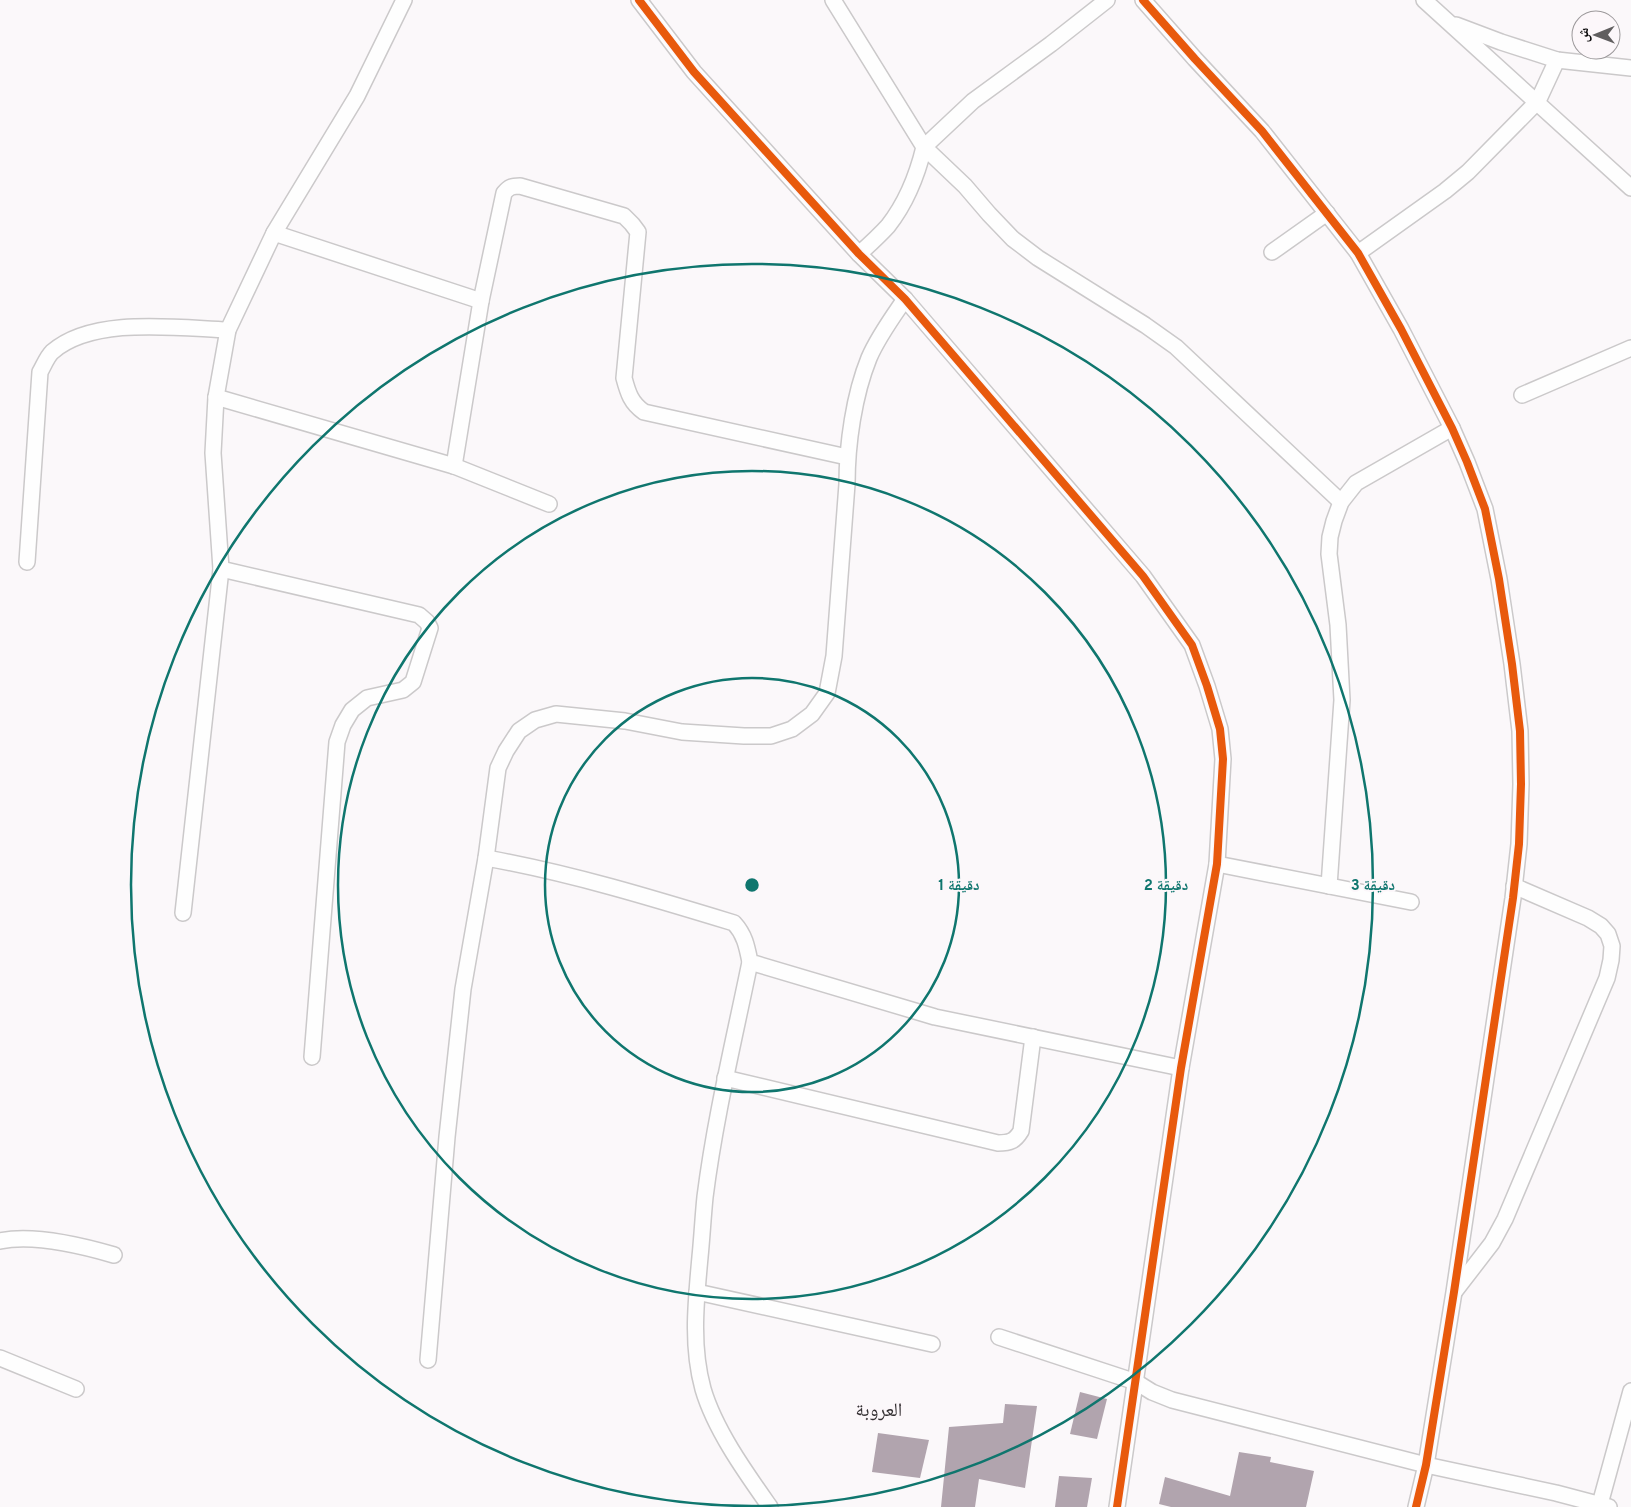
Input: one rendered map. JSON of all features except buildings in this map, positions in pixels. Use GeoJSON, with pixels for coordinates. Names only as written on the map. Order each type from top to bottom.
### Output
{"type":"FeatureCollection","features":[{"type":"Feature","properties":{"kind":"street"},"geometry":{"type":"LineString","coordinates":[[184,913],[220,569],[213,453],[216,397],[228,330],[274,233],[357,96],[404,0]]}},
{"type":"Feature","properties":{"kind":"street"},"geometry":{"type":"LineString","coordinates":[[638,0],[694,72],[859,254],[905,298],[1142,576],[1192,645],[1220,728],[1223,759],[1217,864],[1181,1068],[1117,1507]]}},
{"type":"Feature","properties":{"kind":"street"},"geometry":{"type":"LineString","coordinates":[[833,0],[924,148],[965,186],[1013,239],[1038,258],[1145,325],[1176,347],[1341,502]]}},
{"type":"Feature","properties":{"kind":"street"},"geometry":{"type":"LineString","coordinates":[[859,254],[888,226],[909,193],[919,169],[924,148],[973,101],[1107,0]]}},
{"type":"Feature","properties":{"kind":"street"},"geometry":{"type":"LineString","coordinates":[[1143,0],[1262,130],[1358,254],[1401,329],[1452,428],[1467,462],[1485,509],[1499,579],[1520,731],[1519,844],[1454,1292],[1426,1465],[1416,1507]]}},
{"type":"Feature","properties":{"kind":"street"},"geometry":{"type":"LineString","coordinates":[[1424,0],[1538,101],[1631,188]]}},
{"type":"Feature","properties":{"kind":"street"},"geometry":{"type":"LineString","coordinates":[[1449,22],[1501,42],[1557,60],[1631,68]]}},
{"type":"Feature","properties":{"kind":"street"},"geometry":{"type":"LineString","coordinates":[[1358,254],[1468,172],[1538,101],[1557,60]]}},
{"type":"Feature","properties":{"kind":"street"},"geometry":{"type":"LineString","coordinates":[[454,466],[481,301],[504,193],[508,188],[520,186],[624,216],[638,232],[624,378],[628,396],[636,406],[644,412],[847,457]]}},
{"type":"Feature","properties":{"kind":"street"},"geometry":{"type":"LineString","coordinates":[[1272,252],[1327,213]]}},
{"type":"Feature","properties":{"kind":"street"},"geometry":{"type":"LineString","coordinates":[[274,233],[481,301]]}},
{"type":"Feature","properties":{"kind":"street"},"geometry":{"type":"LineString","coordinates":[[428,1360],[447,1137],[463,990],[486,858],[498,768],[519,731],[535,720],[556,714],[625,721],[682,732],[771,736],[792,729],[812,714],[827,693],[834,656],[847,484],[847,457],[860,384],[870,357],[884,329],[905,298]]}},
{"type":"Feature","properties":{"kind":"street"},"geometry":{"type":"LineString","coordinates":[[27,562],[40,372],[51,353],[72,338],[100,330],[129,327],[228,330]]}},
{"type":"Feature","properties":{"kind":"street"},"geometry":{"type":"LineString","coordinates":[[1522,395],[1631,348]]}},
{"type":"Feature","properties":{"kind":"street"},"geometry":{"type":"LineString","coordinates":[[216,397],[454,466],[550,504]]}},
{"type":"Feature","properties":{"kind":"street"},"geometry":{"type":"LineString","coordinates":[[1328,886],[1342,700],[1338,625],[1330,571],[1329,546],[1334,521],[1341,502],[1356,483],[1452,428]]}},
{"type":"Feature","properties":{"kind":"street"},"geometry":{"type":"LineString","coordinates":[[220,569],[419,615],[427,622],[430,628],[413,682],[403,690],[367,698],[352,710],[343,724],[337,742],[312,1057]]}},
{"type":"Feature","properties":{"kind":"street"},"geometry":{"type":"LineString","coordinates":[[486,858],[523,864],[645,895],[734,923],[742,931],[747,944],[750,962],[725,1078],[705,1196],[697,1292],[695,1350],[703,1390],[720,1428],[746,1473],[770,1507]]}},
{"type":"Feature","properties":{"kind":"street"},"geometry":{"type":"LineString","coordinates":[[1217,864],[1412,902]]}},
{"type":"Feature","properties":{"kind":"street"},"geometry":{"type":"LineString","coordinates":[[1454,1292],[1492,1243],[1505,1219],[1588,1023],[1611,960],[1612,946],[1608,934],[1601,926],[1588,918],[1514,886]]}},
{"type":"Feature","properties":{"kind":"street"},"geometry":{"type":"LineString","coordinates":[[750,962],[935,1016],[1181,1068]]}},
{"type":"Feature","properties":{"kind":"street"},"geometry":{"type":"LineString","coordinates":[[725,1078],[998,1143],[1009,1143],[1017,1138],[1021,1130],[1033,1037]]}},
{"type":"Feature","properties":{"kind":"street"},"geometry":{"type":"LineString","coordinates":[[0,1241],[31,1240],[66,1243],[114,1255]]}},
{"type":"Feature","properties":{"kind":"street"},"geometry":{"type":"LineString","coordinates":[[697,1292],[932,1344]]}},
{"type":"Feature","properties":{"kind":"street"},"geometry":{"type":"LineString","coordinates":[[999,1337],[1136,1382],[1152,1392],[1172,1400],[1555,1500],[1604,1506],[1631,1392]]}},
{"type":"Feature","properties":{"kind":"street"},"geometry":{"type":"LineString","coordinates":[[0,1358],[76,1389]]}},
{"type":"Feature","properties":{"kind":"cycle path"},"geometry":{"type":"LineString","coordinates":[[639,0],[694,72],[859,254],[905,299],[1143,576],[1192,645],[1207,686],[1220,729],[1223,759],[1217,864],[1181,1068],[1117,1507]]}},
{"type":"Feature","properties":{"kind":"cycle path"},"geometry":{"type":"LineString","coordinates":[[1143,0],[1262,131],[1358,253],[1401,329],[1452,428],[1467,462],[1485,509],[1499,579],[1520,731],[1519,844],[1513,898],[1454,1292],[1426,1465],[1416,1507]]}},
{"type":"Feature","properties":{"kind":"district","name":"العروبة"},"geometry":{"type":"Point","coordinates":[879,1409]}}]}
